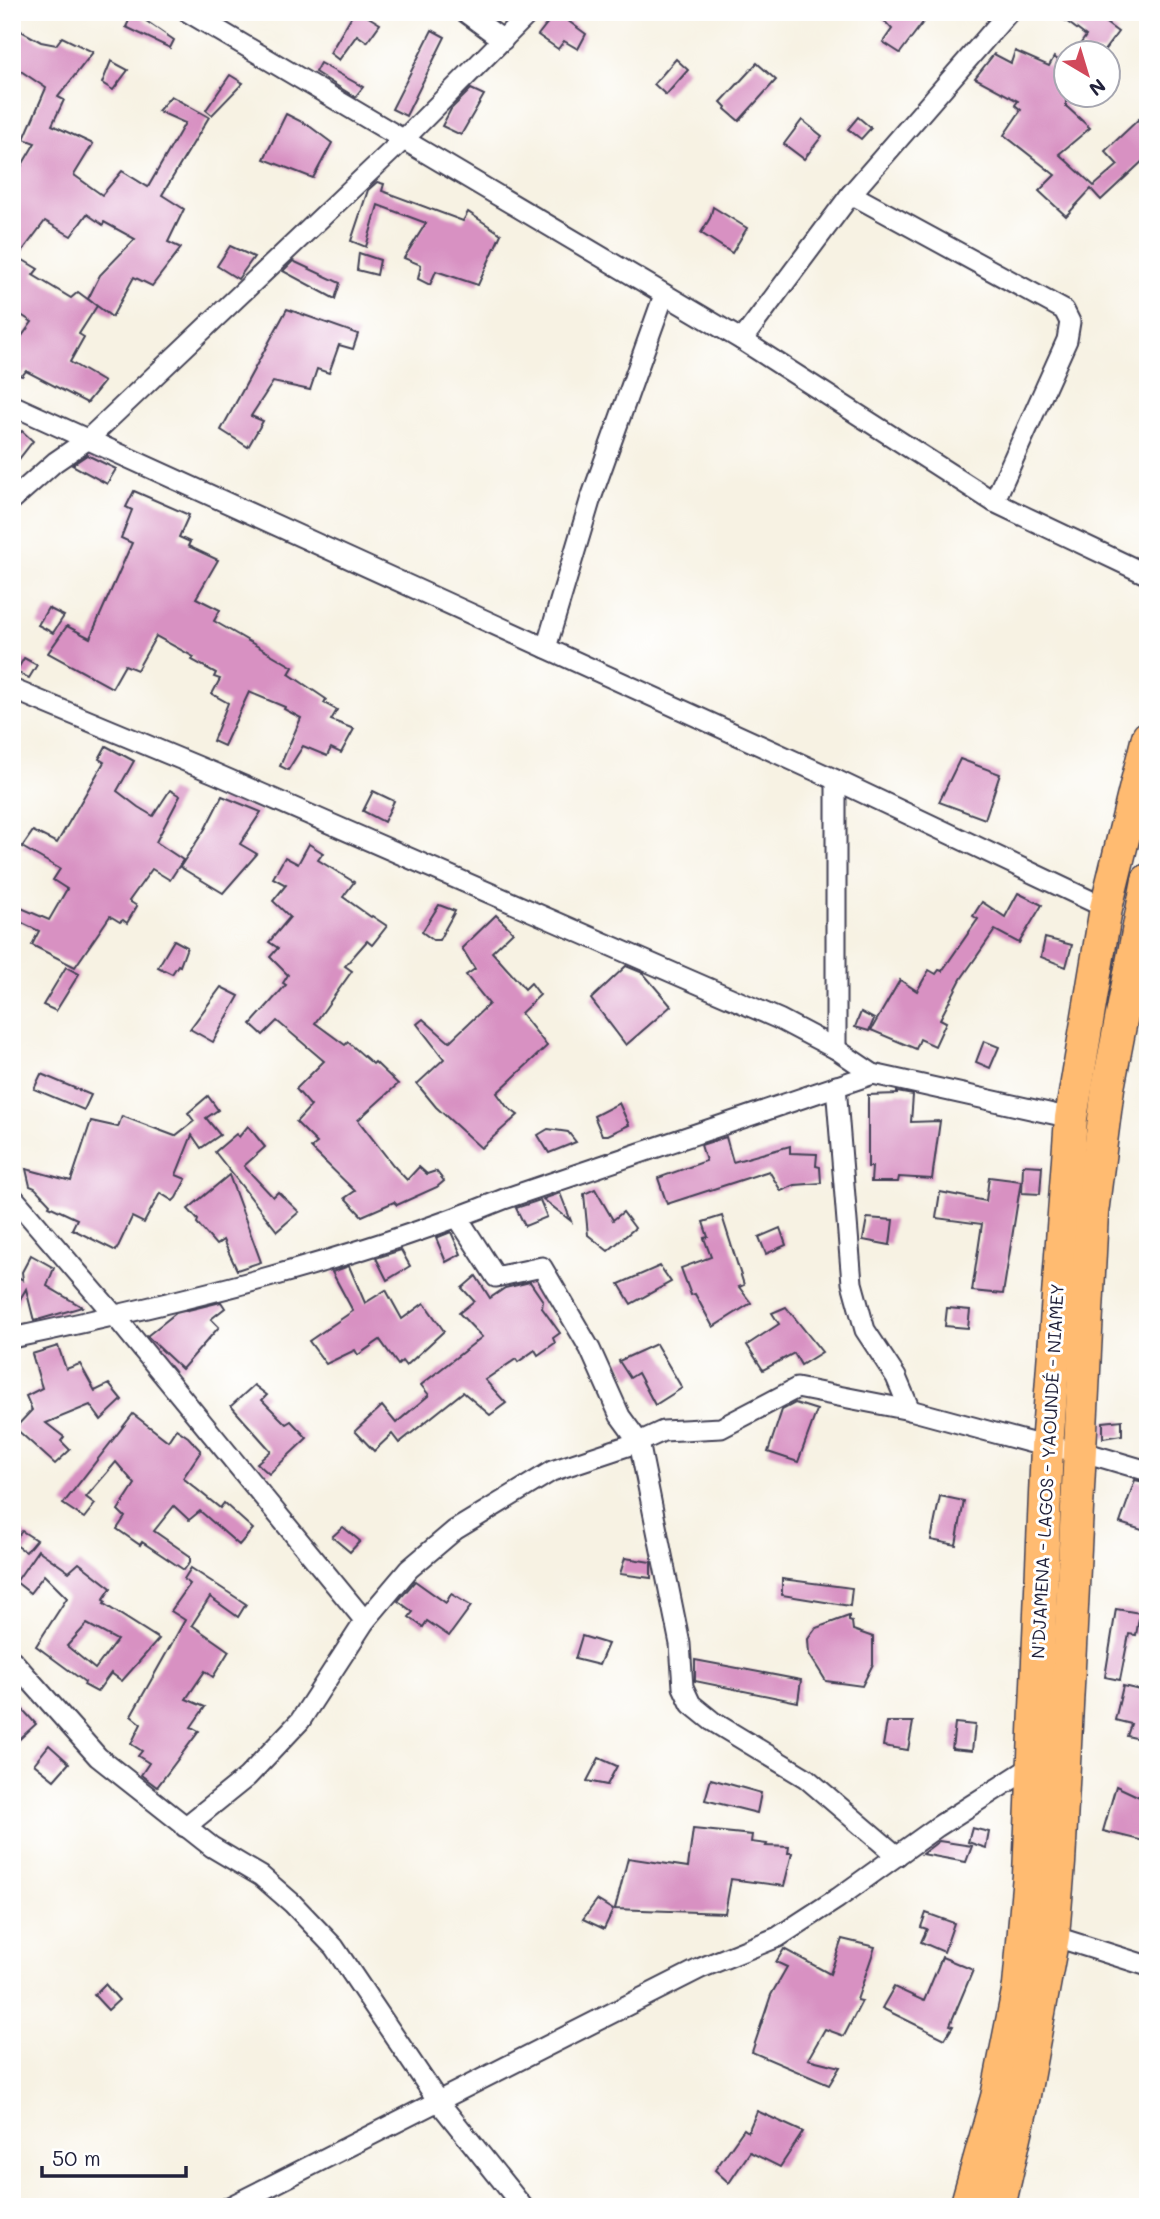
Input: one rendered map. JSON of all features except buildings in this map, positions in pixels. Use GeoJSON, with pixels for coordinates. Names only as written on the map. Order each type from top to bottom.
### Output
{"type":"FeatureCollection","features":[{"type":"Feature","properties":{"kind":"highway","name":"N'DJAMENA - LAGOS - YAOUNDÉ - NIAMEY"},"geometry":{"type":"LineString","coordinates":[[967,2207],[997,2097],[1019,1986],[1029,1875],[1047,1447],[1071,1118],[1107,908],[1148,737]]}},
{"type":"Feature","properties":{"kind":"highway","name":"N'DJAMENA - LAGOS - YAOUNDÉ - NIAMEY"},"geometry":{"type":"LineString","coordinates":[[999,2207],[1022,2106],[1053,1936],[1092,1213],[1108,1088],[1148,880]]}},
{"type":"Feature","properties":{"kind":"street"},"geometry":{"type":"LineString","coordinates":[[188,12],[741,340],[994,502],[1148,575]]}},
{"type":"Feature","properties":{"kind":"street"},"geometry":{"type":"LineString","coordinates":[[465,12],[503,40]]}},
{"type":"Feature","properties":{"kind":"street"},"geometry":{"type":"LineString","coordinates":[[12,500],[87,440],[403,141],[530,12]]}},
{"type":"Feature","properties":{"kind":"street"},"geometry":{"type":"LineString","coordinates":[[741,340],[851,194],[1009,12]]}},
{"type":"Feature","properties":{"kind":"street"},"geometry":{"type":"LineString","coordinates":[[851,194],[1064,310],[1070,322],[1067,340],[994,502]]}},
{"type":"Feature","properties":{"kind":"street"},"geometry":{"type":"LineString","coordinates":[[547,648],[590,501],[664,295]]}},
{"type":"Feature","properties":{"kind":"street"},"geometry":{"type":"LineString","coordinates":[[12,405],[836,780],[1107,908]]}},
{"type":"Feature","properties":{"kind":"street"},"geometry":{"type":"LineString","coordinates":[[12,689],[214,773],[779,1019],[836,1049],[873,1074],[1071,1118]]}},
{"type":"Feature","properties":{"kind":"street"},"geometry":{"type":"LineString","coordinates":[[836,780],[836,1049]]}},
{"type":"Feature","properties":{"kind":"street"},"geometry":{"type":"LineString","coordinates":[[12,1339],[115,1317],[267,1278],[458,1218],[504,1199],[873,1074]]}},
{"type":"Feature","properties":{"kind":"street"},"geometry":{"type":"LineString","coordinates":[[836,1086],[852,1283],[865,1329],[896,1377],[910,1410]]}},
{"type":"Feature","properties":{"kind":"street"},"geometry":{"type":"LineString","coordinates":[[12,1196],[365,1621]]}},
{"type":"Feature","properties":{"kind":"street"},"geometry":{"type":"LineString","coordinates":[[458,1218],[496,1277],[542,1267],[590,1349],[620,1416],[639,1442],[678,1632],[683,1687],[691,1704],[712,1721],[806,1778],[897,1856]]}},
{"type":"Feature","properties":{"kind":"street"},"geometry":{"type":"LineString","coordinates":[[185,1827],[247,1777],[300,1721],[365,1621],[410,1569],[455,1530],[552,1471],[639,1442],[663,1431],[721,1428],[797,1388],[910,1410],[1047,1447],[1080,1451],[1148,1471]]}},
{"type":"Feature","properties":{"kind":"street"},"geometry":{"type":"LineString","coordinates":[[12,1660],[97,1757],[212,1847],[261,1876],[292,1903],[334,1947],[438,2101],[523,2207]]}},
{"type":"Feature","properties":{"kind":"street"},"geometry":{"type":"LineString","coordinates":[[229,2207],[701,1968],[778,1937],[937,1827],[1034,1765]]}},
{"type":"Feature","properties":{"kind":"street"},"geometry":{"type":"LineString","coordinates":[[1053,1936],[1148,1966]]}}]}
